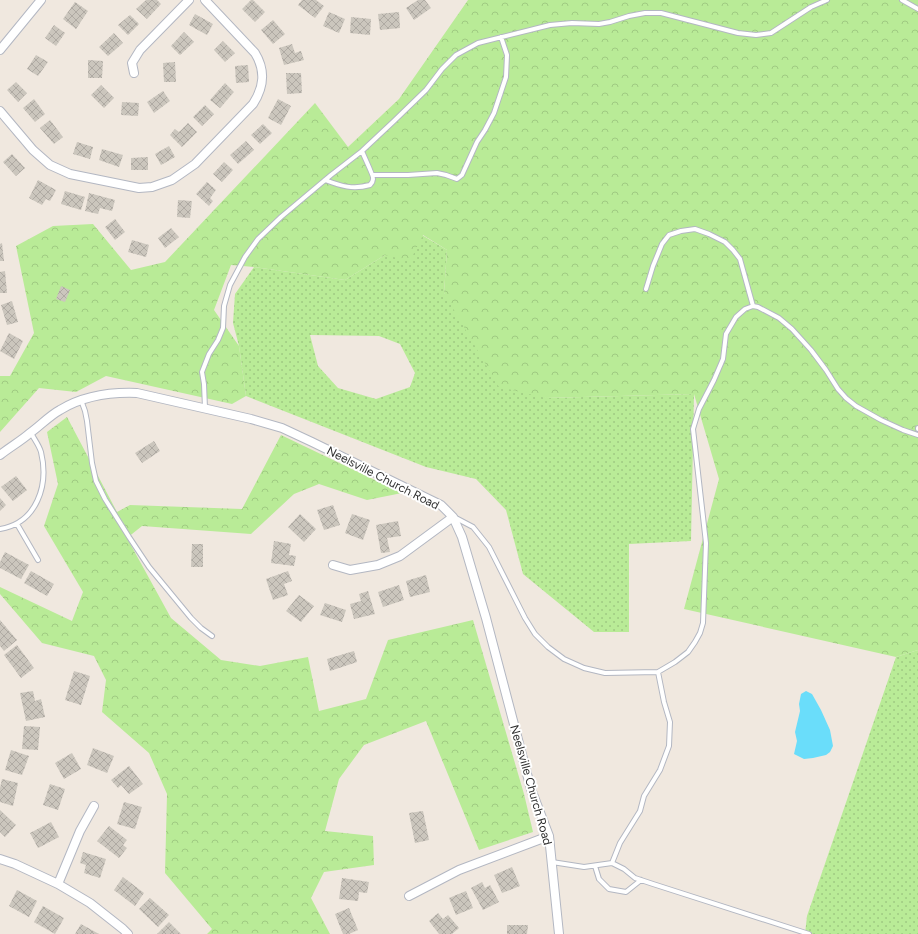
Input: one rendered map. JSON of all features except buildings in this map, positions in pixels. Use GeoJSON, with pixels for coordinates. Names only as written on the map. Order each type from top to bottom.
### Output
{"type":"FeatureCollection","features":[{"type":"Feature","properties":{"kind":"street"},"geometry":{"type":"LineString","coordinates":[[0,50],[41,0]]}},
{"type":"Feature","properties":{"kind":"street"},"geometry":{"type":"LineString","coordinates":[[134,73],[132,63],[140,50],[189,0]]}},
{"type":"Feature","properties":{"kind":"street"},"geometry":{"type":"LineString","coordinates":[[0,111],[33,150],[50,165],[70,174],[139,188],[152,187],[172,180],[195,164],[253,104],[259,95],[263,77],[259,59],[255,52],[205,0]]}},
{"type":"Feature","properties":{"kind":"street","name":"Neelsville Church Road"},"geometry":{"type":"LineString","coordinates":[[0,454],[59,410],[81,400],[105,394],[137,393],[251,419],[282,428],[440,505],[453,517],[462,537],[486,618],[531,788],[549,836],[559,934]]}},
{"type":"Feature","properties":{"kind":"street"},"geometry":{"type":"LineString","coordinates":[[333,565],[350,570],[378,565],[400,556],[453,517]]}},
{"type":"Feature","properties":{"kind":"street"},"geometry":{"type":"LineString","coordinates":[[58,884],[80,832],[94,806]]}},
{"type":"Feature","properties":{"kind":"street"},"geometry":{"type":"LineString","coordinates":[[408,896],[459,870],[549,836]]}},
{"type":"Feature","properties":{"kind":"street"},"geometry":{"type":"LineString","coordinates":[[0,859],[15,864],[58,884],[90,903],[128,934]]}},
{"type":"Feature","properties":{"kind":"lane"},"geometry":{"type":"LineString","coordinates":[[204,409],[204,384],[202,372],[209,354],[218,340],[223,328],[224,306],[230,285],[244,257],[258,239],[281,217],[362,151],[426,90],[442,69],[456,55],[478,43],[550,25],[599,24],[645,13],[661,13],[738,33],[771,33],[811,7],[827,0]]}},
{"type":"Feature","properties":{"kind":"lane"},"geometry":{"type":"LineString","coordinates":[[902,0],[918,9]]}},
{"type":"Feature","properties":{"kind":"lane"},"geometry":{"type":"LineString","coordinates":[[373,175],[408,176],[437,173],[457,179],[462,175],[477,142],[494,113],[506,77],[507,55],[501,37]]}},
{"type":"Feature","properties":{"kind":"lane"},"geometry":{"type":"LineString","coordinates":[[325,180],[352,188],[370,185],[373,180],[373,175],[362,151]]}},
{"type":"Feature","properties":{"kind":"lane"},"geometry":{"type":"LineString","coordinates":[[646,289],[662,244],[669,235],[694,229],[725,242],[740,259],[753,306]]}},
{"type":"Feature","properties":{"kind":"lane"},"geometry":{"type":"LineString","coordinates":[[453,517],[473,527],[489,547],[524,618],[535,634],[548,647],[564,659],[584,668],[605,673],[658,672],[688,652],[700,633],[703,622],[706,543],[693,429],[699,409],[723,359],[726,334],[736,317],[745,309],[753,306],[767,311],[779,318],[792,329],[811,350],[846,398],[856,406],[881,420],[903,430],[918,434]]}},
{"type":"Feature","properties":{"kind":"lane"},"geometry":{"type":"LineString","coordinates":[[81,400],[87,421],[92,463],[96,481],[105,499],[149,567],[191,618],[212,636]]}},
{"type":"Feature","properties":{"kind":"lane"},"geometry":{"type":"LineString","coordinates":[[0,529],[17,524],[34,507],[39,499],[42,486],[43,469],[41,451],[30,433]]}},
{"type":"Feature","properties":{"kind":"lane"},"geometry":{"type":"LineString","coordinates":[[17,524],[38,560]]}},
{"type":"Feature","properties":{"kind":"lane"},"geometry":{"type":"LineString","coordinates":[[612,863],[620,843],[640,811],[644,796],[660,770],[669,746],[670,722],[658,672]]}},
{"type":"Feature","properties":{"kind":"lane"},"geometry":{"type":"LineString","coordinates":[[551,862],[584,867],[612,863],[624,869],[635,878],[809,934]]}},
{"type":"Feature","properties":{"kind":"lane"},"geometry":{"type":"LineString","coordinates":[[595,866],[598,879],[609,889],[626,892],[641,880]]}},
{"type":"Feature","properties":{"kind":"green space"},"geometry":{"type":"Polygon","coordinates":[[[468,0],[918,0],[918,650],[896,657],[684,609],[719,479],[694,394],[546,398],[499,387],[444,293],[447,250],[423,235],[410,261],[385,255],[345,280],[231,265],[214,310],[239,346],[246,396],[232,404],[106,376],[76,392],[39,388],[0,432],[0,376],[10,376],[34,333],[16,246],[53,226],[93,224],[131,270],[165,262],[315,103],[348,147],[399,99],[468,0]]]}},
{"type":"Feature","properties":{"kind":"green space"},"geometry":{"type":"Polygon","coordinates":[[[422,235],[447,250],[444,293],[546,398],[694,394],[691,541],[629,544],[629,632],[594,632],[523,574],[506,510],[476,479],[426,467],[246,396],[239,346],[233,323],[235,294],[254,267],[345,280],[385,255],[422,235]],[[310,335],[318,366],[338,388],[376,399],[410,387],[415,373],[400,344],[379,336],[310,335]]]}},
{"type":"Feature","properties":{"kind":"green space"},"geometry":{"type":"Polygon","coordinates":[[[67,417],[117,512],[130,505],[242,509],[281,435],[402,493],[367,500],[319,484],[294,494],[251,534],[142,526],[127,538],[171,618],[221,660],[260,666],[308,657],[319,711],[366,699],[388,640],[473,620],[524,794],[533,832],[479,850],[426,721],[364,745],[339,779],[325,831],[373,836],[374,865],[324,872],[311,898],[330,934],[207,934],[212,929],[165,873],[167,794],[149,753],[102,712],[106,680],[94,656],[42,643],[0,594],[0,587],[72,621],[83,592],[44,526],[58,484],[47,432],[67,417]]]}},
{"type":"Feature","properties":{"kind":"green space"},"geometry":{"type":"Polygon","coordinates":[[[918,650],[918,934],[805,934],[807,916],[896,657],[918,650]]]}},
{"type":"Feature","properties":{"kind":"water"},"geometry":{"type":"Polygon","coordinates":[[[806,691],[812,694],[821,710],[830,730],[833,746],[830,752],[826,755],[804,759],[794,754],[797,741],[795,732],[800,711],[799,704],[801,694],[806,691]]]}}]}
